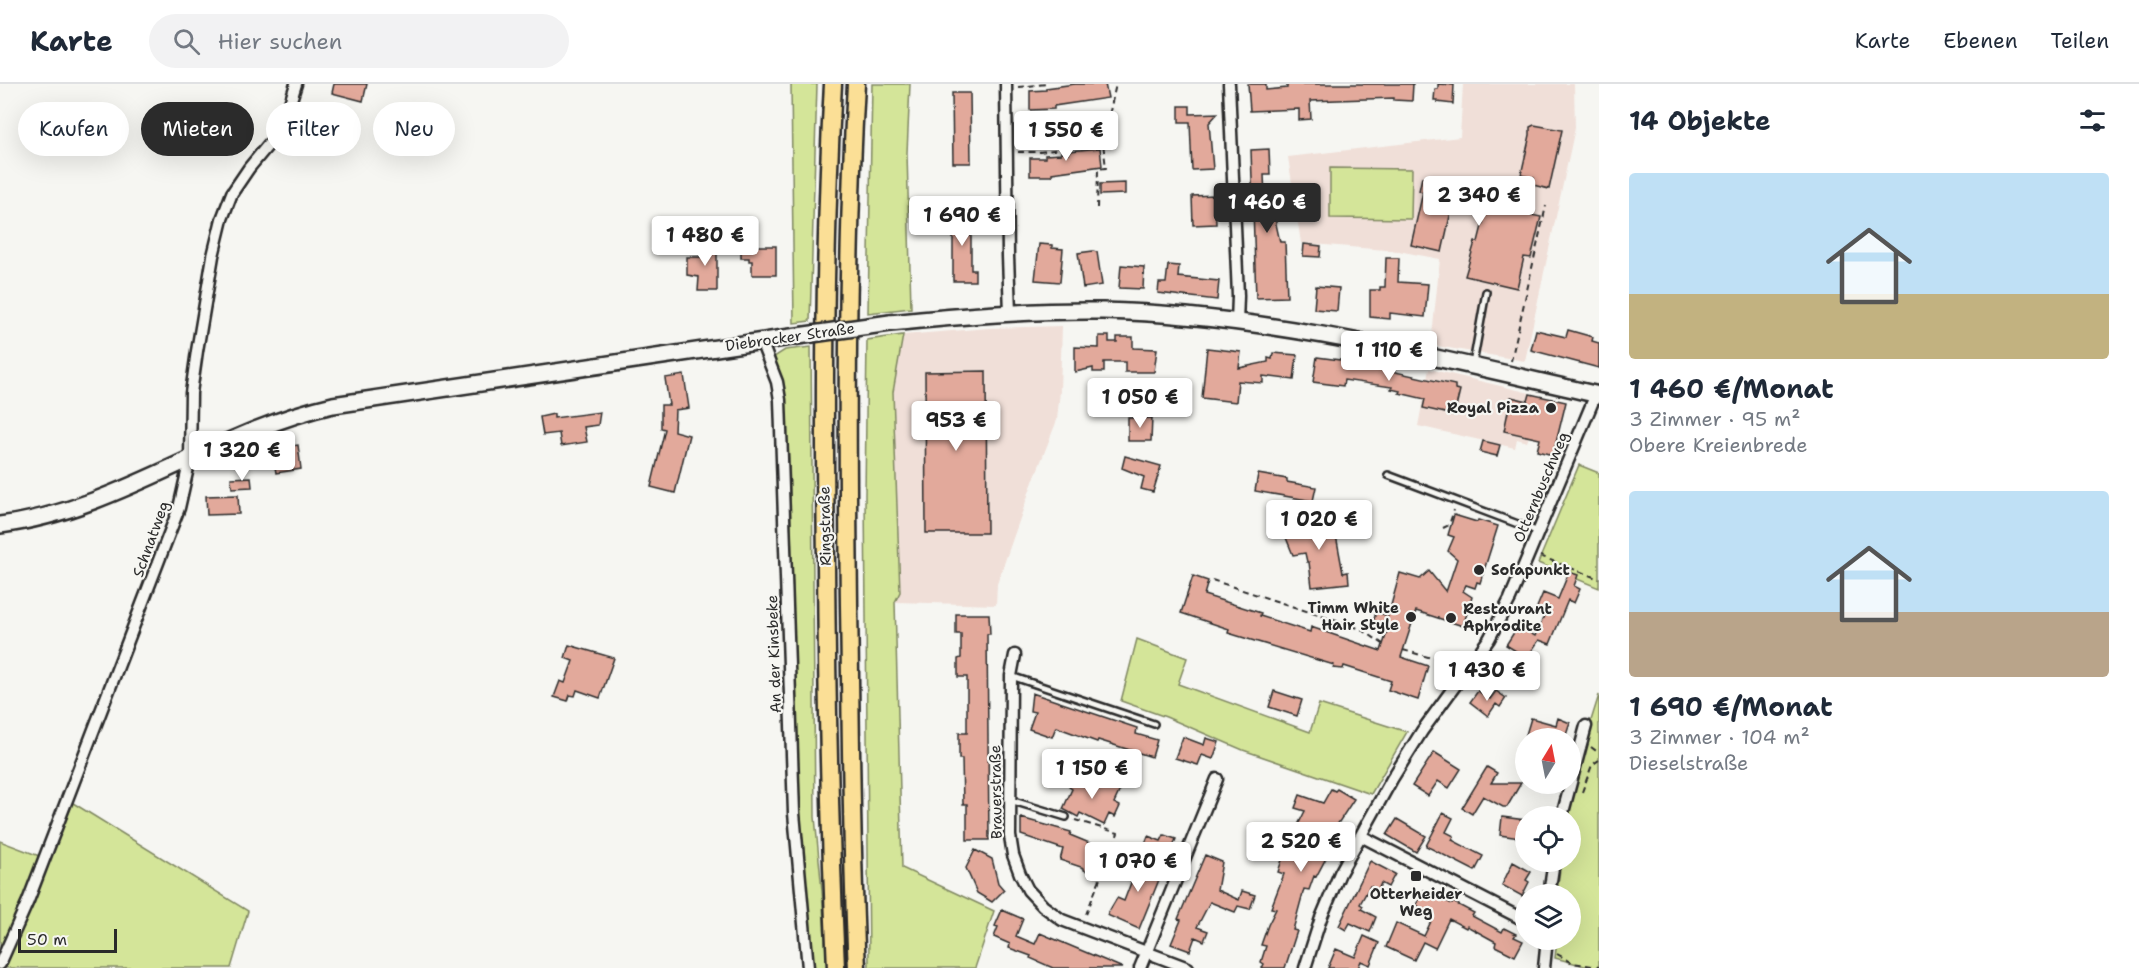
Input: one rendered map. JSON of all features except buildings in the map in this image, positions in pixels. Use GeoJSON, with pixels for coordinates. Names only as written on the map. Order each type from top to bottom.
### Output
{"type":"FeatureCollection","features":[{"type":"Feature","properties":{"kind":"highway","name":"Ringstraße"},"geometry":{"type":"LineString","coordinates":[[833,84],[826,257],[825,404],[827,679],[836,968]]}},
{"type":"Feature","properties":{"kind":"highway","name":"Ringstraße"},"geometry":{"type":"LineString","coordinates":[[856,84],[849,278],[848,399],[856,968]]}},
{"type":"Feature","properties":{"kind":"main road","name":"Diebrocker Straße"},"geometry":{"type":"LineString","coordinates":[[0,525],[23,522],[80,506],[135,484],[274,421],[333,405],[890,323],[1010,313],[1105,311],[1237,323],[1324,335],[1597,395]]}},
{"type":"Feature","properties":{"kind":"street","name":"Schnatweg"},"geometry":{"type":"LineString","coordinates":[[0,964],[28,901],[179,507],[190,459],[191,393],[213,256],[222,219],[232,193],[278,133],[296,84]]}},
{"type":"Feature","properties":{"kind":"street"},"geometry":{"type":"LineString","coordinates":[[1229,84],[1238,296],[1237,323]]}},
{"type":"Feature","properties":{"kind":"street"},"geometry":{"type":"LineString","coordinates":[[1006,86],[1010,313]]}},
{"type":"Feature","properties":{"kind":"street","name":"An der Kinsbeke"},"geometry":{"type":"LineString","coordinates":[[761,341],[777,382],[780,400],[794,813],[808,968]]}},
{"type":"Feature","properties":{"kind":"street","name":"Otternbuschweg"},"geometry":{"type":"LineString","coordinates":[[1305,968],[1321,918],[1340,873],[1392,779],[1422,731],[1489,639],[1510,599],[1597,395]]}},
{"type":"Feature","properties":{"kind":"street","name":"Brauerstraße"},"geometry":{"type":"LineString","coordinates":[[1015,655],[1011,676],[1010,836],[1013,855],[1028,890],[1043,906],[1062,920],[1188,968]]}},
{"type":"Feature","properties":{"kind":"street"},"geometry":{"type":"LineString","coordinates":[[1565,806],[1586,726]]}},
{"type":"Feature","properties":{"kind":"street"},"geometry":{"type":"LineString","coordinates":[[1140,968],[1217,779]]}},
{"type":"Feature","properties":{"kind":"street"},"geometry":{"type":"LineString","coordinates":[[1361,836],[1515,915]]}},
{"type":"Feature","properties":{"kind":"street"},"geometry":{"type":"LineString","coordinates":[[1544,968],[1546,950]]}},
{"type":"Feature","properties":{"kind":"lane"},"geometry":{"type":"LineString","coordinates":[[1473,366],[1486,292]]}},
{"type":"Feature","properties":{"kind":"lane"},"geometry":{"type":"LineString","coordinates":[[1388,476],[1539,532]]}},
{"type":"Feature","properties":{"kind":"lane"},"geometry":{"type":"LineString","coordinates":[[1011,676],[1154,724]]}},
{"type":"Feature","properties":{"kind":"lane"},"geometry":{"type":"LineString","coordinates":[[1010,800],[1066,817]]}},
{"type":"Feature","properties":{"kind":"path"},"geometry":{"type":"LineString","coordinates":[[1006,86],[1047,84]]}},
{"type":"Feature","properties":{"kind":"path"},"geometry":{"type":"LineString","coordinates":[[1097,208],[1098,169],[1107,168],[1103,143],[1116,84]]}},
{"type":"Feature","properties":{"kind":"path"},"geometry":{"type":"LineString","coordinates":[[1006,153],[1039,152],[1103,143]]}},
{"type":"Feature","properties":{"kind":"path"},"geometry":{"type":"LineString","coordinates":[[1511,362],[1546,206]]}},
{"type":"Feature","properties":{"kind":"path"},"geometry":{"type":"LineString","coordinates":[[1443,528],[1449,525],[1457,501]]}},
{"type":"Feature","properties":{"kind":"path"},"geometry":{"type":"LineString","coordinates":[[1530,552],[1599,579]]}},
{"type":"Feature","properties":{"kind":"path"},"geometry":{"type":"LineString","coordinates":[[1212,580],[1360,629],[1383,644]]}},
{"type":"Feature","properties":{"kind":"path"},"geometry":{"type":"LineString","coordinates":[[1403,650],[1468,668]]}},
{"type":"Feature","properties":{"kind":"path"},"geometry":{"type":"LineString","coordinates":[[1582,792],[1592,765],[1599,760]]}},
{"type":"Feature","properties":{"kind":"path"},"geometry":{"type":"LineString","coordinates":[[1066,817],[1118,834],[1081,927]]}},
{"type":"Feature","properties":{"kind":"path"},"geometry":{"type":"LineString","coordinates":[[1556,950],[1574,963],[1599,967]]}},
{"type":"Feature","properties":{"kind":"shaded area"},"geometry":{"type":"Polygon","coordinates":[[[1463,84],[1574,84],[1575,128],[1525,361],[1431,345],[1440,259],[1398,251],[1301,243],[1288,157],[1460,137],[1463,84]]]}},
{"type":"Feature","properties":{"kind":"shaded area"},"geometry":{"type":"Polygon","coordinates":[[[1062,326],[1057,420],[997,584],[996,605],[896,602],[900,592],[893,392],[903,335],[989,328],[1062,326]]]}},
{"type":"Feature","properties":{"kind":"shaded area"},"geometry":{"type":"Polygon","coordinates":[[[1429,369],[1530,393],[1528,401],[1531,430],[1527,442],[1517,439],[1515,448],[1418,426],[1429,369]]]}},
{"type":"Feature","properties":{"kind":"green space"},"geometry":{"type":"Polygon","coordinates":[[[791,84],[817,84],[810,321],[794,323],[791,84]]]}},
{"type":"Feature","properties":{"kind":"green space"},"geometry":{"type":"Polygon","coordinates":[[[872,84],[910,84],[907,153],[911,308],[868,313],[872,84]]]}},
{"type":"Feature","properties":{"kind":"green space"},"geometry":{"type":"Polygon","coordinates":[[[1330,168],[1412,169],[1411,219],[1330,218],[1330,168]]]}},
{"type":"Feature","properties":{"kind":"green space"},"geometry":{"type":"Polygon","coordinates":[[[903,335],[893,392],[900,592],[895,602],[902,868],[994,911],[975,968],[869,968],[865,496],[867,340],[903,335]]]}},
{"type":"Feature","properties":{"kind":"green space"},"geometry":{"type":"Polygon","coordinates":[[[811,347],[815,817],[827,968],[813,968],[799,808],[789,458],[782,380],[774,357],[785,350],[811,347]]]}},
{"type":"Feature","properties":{"kind":"green space"},"geometry":{"type":"Polygon","coordinates":[[[1579,465],[1599,473],[1599,588],[1538,563],[1579,465]]]}},
{"type":"Feature","properties":{"kind":"green space"},"geometry":{"type":"Polygon","coordinates":[[[1137,639],[1187,658],[1178,684],[1310,732],[1319,704],[1407,732],[1371,794],[1243,750],[1166,717],[1121,701],[1137,639]]]}},
{"type":"Feature","properties":{"kind":"green space"},"geometry":{"type":"Polygon","coordinates":[[[1599,695],[1599,968],[1555,958],[1556,950],[1581,950],[1581,884],[1558,884],[1560,872],[1581,872],[1581,806],[1570,806],[1573,794],[1581,794],[1581,761],[1599,695]]]}},
{"type":"Feature","properties":{"kind":"green space"},"geometry":{"type":"Polygon","coordinates":[[[73,803],[248,911],[231,968],[0,968],[0,841],[42,857],[61,822],[63,827],[73,803]]]}},
{"type":"Feature","properties":{"kind":"place","name":"Royal Pizza"},"geometry":{"type":"Point","coordinates":[1551,408]}},
{"type":"Feature","properties":{"kind":"place","name":"Sofapunkt"},"geometry":{"type":"Point","coordinates":[1479,570]}},
{"type":"Feature","properties":{"kind":"place","name":"Timm White Hair Style"},"geometry":{"type":"Point","coordinates":[1411,617]}},
{"type":"Feature","properties":{"kind":"place","name":"Restaurant Aphrodite"},"geometry":{"type":"Point","coordinates":[1451,618]}},
{"type":"Feature","properties":{"kind":"place","name":"Otterheider Weg"},"geometry":{"type":"Point","coordinates":[1416,876]}}]}
